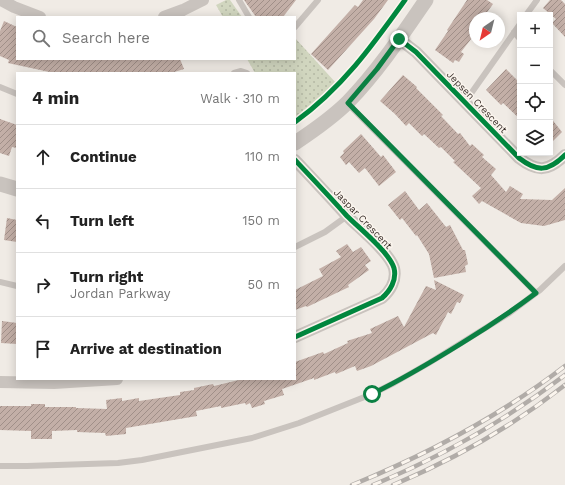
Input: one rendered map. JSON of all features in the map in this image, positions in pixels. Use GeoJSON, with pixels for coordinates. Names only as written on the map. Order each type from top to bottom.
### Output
{"type":"FeatureCollection","features":[{"type":"Feature","properties":{"kind":"street"},"geometry":{"type":"LineString","coordinates":[[1,0],[37,16]]}},
{"type":"Feature","properties":{"kind":"street"},"geometry":{"type":"LineString","coordinates":[[167,16],[203,0]]}},
{"type":"Feature","properties":{"kind":"street"},"geometry":{"type":"LineString","coordinates":[[296,142],[348,103],[377,69],[426,0]]}},
{"type":"Feature","properties":{"kind":"street","name":"Jepsen Crescent"},"geometry":{"type":"LineString","coordinates":[[399,39],[416,52],[519,158],[528,165],[537,169],[544,169],[552,166],[565,155]]}},
{"type":"Feature","properties":{"kind":"street","name":"Jaspar Crescent"},"geometry":{"type":"LineString","coordinates":[[296,161],[389,259],[394,270],[394,282],[386,294],[373,302],[296,337]]}},
{"type":"Feature","properties":{"kind":"street"},"geometry":{"type":"LineString","coordinates":[[0,184],[16,189]]}},
{"type":"Feature","properties":{"kind":"street"},"geometry":{"type":"LineString","coordinates":[[0,382],[86,380]]}},
{"type":"Feature","properties":{"kind":"lane"},"geometry":{"type":"LineString","coordinates":[[239,0],[248,16]]}},
{"type":"Feature","properties":{"kind":"lane"},"geometry":{"type":"LineString","coordinates":[[296,26],[318,0]]}},
{"type":"Feature","properties":{"kind":"lane"},"geometry":{"type":"LineString","coordinates":[[528,12],[537,0]]}},
{"type":"Feature","properties":{"kind":"lane"},"geometry":{"type":"LineString","coordinates":[[465,102],[517,28]]}},
{"type":"Feature","properties":{"kind":"lane"},"geometry":{"type":"LineString","coordinates":[[514,32],[517,36]]}},
{"type":"Feature","properties":{"kind":"lane"},"geometry":{"type":"LineString","coordinates":[[553,73],[565,85]]}},
{"type":"Feature","properties":{"kind":"lane"},"geometry":{"type":"LineString","coordinates":[[0,87],[16,94]]}},
{"type":"Feature","properties":{"kind":"lane"},"geometry":{"type":"LineString","coordinates":[[348,103],[536,293]]}},
{"type":"Feature","properties":{"kind":"lane"},"geometry":{"type":"LineString","coordinates":[[296,246],[325,232],[347,216]]}},
{"type":"Feature","properties":{"kind":"lane"},"geometry":{"type":"LineString","coordinates":[[0,466],[126,462],[266,434],[337,408],[394,383],[502,318],[536,293],[565,266]]}},
{"type":"Feature","properties":{"kind":"lane"},"geometry":{"type":"LineString","coordinates":[[0,282],[16,286]]}},
{"type":"Feature","properties":{"kind":"green space"},"geometry":{"type":"Polygon","coordinates":[[[226,0],[230,0],[241,16],[222,16],[216,5],[226,0]]]}},
{"type":"Feature","properties":{"kind":"green space"},"geometry":{"type":"Polygon","coordinates":[[[296,39],[336,83],[296,117],[296,72],[254,72],[248,60],[296,60],[296,39]]]}},
{"type":"Feature","properties":{"kind":"building"},"geometry":{"type":"Polygon","coordinates":[[[244,0],[296,0],[284,16],[255,16],[244,0]]]}},
{"type":"Feature","properties":{"kind":"building"},"geometry":{"type":"Polygon","coordinates":[[[363,0],[388,0],[374,19],[328,70],[311,54],[355,5],[358,7],[363,0]]]}},
{"type":"Feature","properties":{"kind":"building"},"geometry":{"type":"Polygon","coordinates":[[[467,0],[487,0],[493,4],[487,12],[469,12],[469,42],[461,52],[464,54],[459,62],[455,60],[453,63],[435,50],[448,31],[447,30],[467,0]]]}},
{"type":"Feature","properties":{"kind":"building"},"geometry":{"type":"Polygon","coordinates":[[[550,0],[561,0],[565,4],[565,37],[553,24],[556,19],[553,16],[553,12],[548,12],[543,8],[550,0]]]}},
{"type":"Feature","properties":{"kind":"building"},"geometry":{"type":"Polygon","coordinates":[[[4,21],[16,27],[16,60],[180,60],[184,69],[174,72],[49,72],[8,63],[9,60],[0,56],[0,31],[4,21]]]}},
{"type":"Feature","properties":{"kind":"building"},"geometry":{"type":"Polygon","coordinates":[[[506,69],[517,80],[517,116],[503,103],[501,105],[486,90],[506,69]]]}},
{"type":"Feature","properties":{"kind":"building"},"geometry":{"type":"Polygon","coordinates":[[[403,75],[417,87],[416,88],[443,115],[441,116],[458,134],[460,133],[470,146],[472,144],[484,155],[482,157],[496,169],[491,175],[506,192],[510,186],[523,194],[520,199],[552,200],[565,188],[565,220],[544,226],[521,223],[482,201],[479,204],[472,196],[481,188],[453,162],[455,161],[441,147],[439,148],[424,134],[422,136],[409,123],[406,126],[380,101],[403,75]]]}},
{"type":"Feature","properties":{"kind":"building"},"geometry":{"type":"Polygon","coordinates":[[[0,119],[16,125],[16,148],[12,147],[9,156],[0,153],[0,119]]]}},
{"type":"Feature","properties":{"kind":"building"},"geometry":{"type":"Polygon","coordinates":[[[553,121],[562,132],[553,141],[553,121]]]}},
{"type":"Feature","properties":{"kind":"building"},"geometry":{"type":"Polygon","coordinates":[[[361,134],[381,157],[383,155],[396,172],[379,186],[365,168],[359,173],[349,162],[346,165],[340,157],[344,153],[343,151],[361,134]]]}},
{"type":"Feature","properties":{"kind":"building"},"geometry":{"type":"Polygon","coordinates":[[[405,191],[419,210],[427,203],[446,227],[450,225],[463,250],[465,250],[468,264],[465,266],[466,272],[434,278],[429,254],[417,235],[416,236],[402,218],[400,220],[388,205],[405,191]]]}},
{"type":"Feature","properties":{"kind":"building"},"geometry":{"type":"Polygon","coordinates":[[[7,218],[16,220],[16,242],[4,240],[7,218]]]}},
{"type":"Feature","properties":{"kind":"building"},"geometry":{"type":"Polygon","coordinates":[[[347,244],[353,252],[361,247],[371,261],[365,265],[369,270],[348,285],[349,287],[307,307],[306,306],[296,310],[296,290],[323,276],[319,269],[341,257],[336,251],[347,244]]]}},
{"type":"Feature","properties":{"kind":"building"},"geometry":{"type":"Polygon","coordinates":[[[434,280],[464,295],[460,303],[457,302],[451,314],[448,312],[436,335],[433,333],[371,366],[357,371],[355,366],[336,374],[335,372],[314,380],[314,378],[282,389],[284,395],[264,401],[265,404],[252,408],[250,403],[246,405],[245,403],[196,411],[197,416],[126,428],[126,434],[106,436],[105,433],[77,432],[77,430],[52,431],[52,439],[31,439],[31,431],[0,430],[0,406],[31,406],[31,404],[45,404],[45,407],[107,409],[106,400],[122,398],[122,401],[139,398],[139,401],[180,395],[180,392],[194,390],[194,388],[213,384],[214,386],[239,380],[296,380],[296,362],[323,352],[324,354],[348,343],[347,341],[372,333],[370,329],[398,316],[404,327],[426,286],[436,290],[434,280]]]}},
{"type":"Feature","properties":{"kind":"building"},"geometry":{"type":"Polygon","coordinates":[[[2,321],[16,323],[16,344],[1,343],[2,321]]]}},
{"type":"Feature","properties":{"kind":"railway"},"geometry":{"type":"LineString","coordinates":[[352,485],[436,447],[463,433],[515,401],[565,366]]}},
{"type":"Feature","properties":{"kind":"railway"},"geometry":{"type":"LineString","coordinates":[[373,485],[448,450],[520,407],[565,375]]}},
{"type":"Feature","properties":{"kind":"railway"},"geometry":{"type":"LineString","coordinates":[[393,485],[416,475],[482,441],[525,414],[565,385]]}},
{"type":"Feature","properties":{"kind":"cycle path"},"geometry":{"type":"LineString","coordinates":[[296,121],[312,109],[342,81],[368,50],[405,0]]}},
{"type":"Feature","properties":{"kind":"cycle path"},"geometry":{"type":"LineString","coordinates":[[399,39],[416,52],[525,163],[537,168],[548,167],[559,161],[565,155]]}},
{"type":"Feature","properties":{"kind":"cycle path"},"geometry":{"type":"LineString","coordinates":[[296,161],[347,216],[380,248],[391,262],[395,272],[394,281],[388,292],[382,298],[296,337]]}},
{"type":"Feature","properties":{"kind":"route"},"geometry":{"type":"LineString","coordinates":[[372,394],[429,363],[508,314],[536,293],[348,103],[377,69],[399,39]]}}]}
